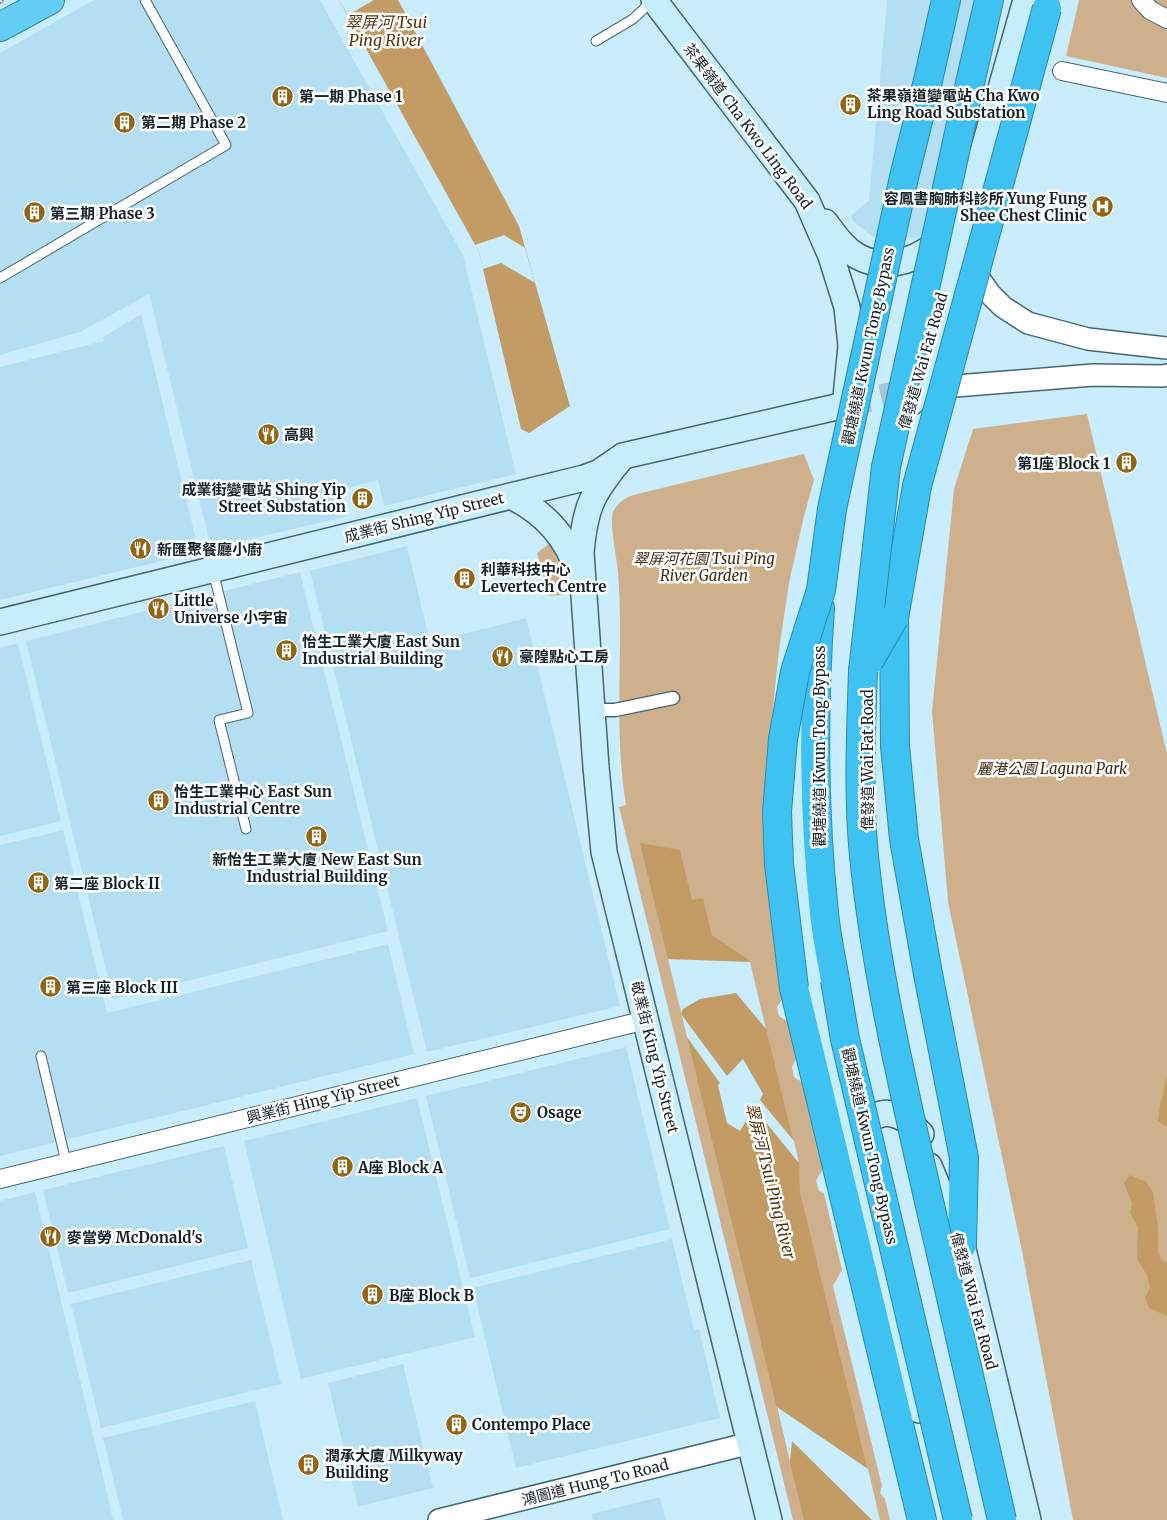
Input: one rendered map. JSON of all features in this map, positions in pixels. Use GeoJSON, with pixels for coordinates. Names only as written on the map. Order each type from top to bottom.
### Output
{"type":"FeatureCollection","features":[{"type":"Feature","properties":{"kind":"highway"},"geometry":{"type":"LineString","coordinates":[[1,27],[50,0]]}},
{"type":"Feature","properties":{"kind":"highway","name":"觀塘繞道 Kwun Tong Bypass"},"geometry":{"type":"LineString","coordinates":[[946,0],[905,173],[832,510],[821,590],[817,668],[816,804],[824,914],[845,1039],[958,1520]]}},
{"type":"Feature","properties":{"kind":"highway"},"geometry":{"type":"LineString","coordinates":[[989,0],[918,314],[885,474],[863,671],[860,750],[861,824],[870,911],[890,1029],[1002,1520]]}},
{"type":"Feature","properties":{"kind":"highway"},"geometry":{"type":"LineString","coordinates":[[962,1245],[964,1158],[904,839],[895,746],[894,618],[918,486],[1049,0]]}},
{"type":"Feature","properties":{"kind":"highway"},"geometry":{"type":"LineString","coordinates":[[821,590],[795,672],[783,739],[777,812],[784,917],[794,988],[922,1520]]}},
{"type":"Feature","properties":{"kind":"highway"},"geometry":{"type":"LineString","coordinates":[[863,671],[894,618]]}},
{"type":"Feature","properties":{"kind":"main road","name":"茶果嶺道 Cha Kwo Ling Road"},"geometry":{"type":"LineString","coordinates":[[653,0],[807,200],[831,256],[847,307],[851,346],[845,405]]}},
{"type":"Feature","properties":{"kind":"main road","name":"偉發道 Wai Fat Road"},"geometry":{"type":"LineString","coordinates":[[1026,0],[916,389],[908,411],[884,516],[867,629],[866,818],[876,916],[884,965],[921,1134],[927,1160],[962,1245],[1028,1520]]}},
{"type":"Feature","properties":{"kind":"main road"},"geometry":{"type":"LineString","coordinates":[[807,200],[849,250],[858,256],[882,263],[897,263],[926,252],[964,214]]}},
{"type":"Feature","properties":{"kind":"main road"},"geometry":{"type":"LineString","coordinates":[[845,405],[835,451],[804,652],[797,734],[797,813],[804,913],[822,1038],[946,1513],[946,1520]]}},
{"type":"Feature","properties":{"kind":"main road","name":"成業街 Shing Yip Street"},"geometry":{"type":"LineString","coordinates":[[0,622],[584,478],[611,465],[623,456],[845,405]]}},
{"type":"Feature","properties":{"kind":"main road","name":"敬業街 King Yip Street"},"geometry":{"type":"LineString","coordinates":[[623,456],[601,483],[590,502],[583,527],[581,553],[604,852],[769,1520]]}},
{"type":"Feature","properties":{"kind":"main road","name":"敬業街 King Yip Street"},"geometry":{"type":"LineString","coordinates":[[511,496],[534,509],[545,518],[562,538],[575,561],[583,586]]}},
{"type":"Feature","properties":{"kind":"main road"},"geometry":{"type":"LineString","coordinates":[[853,1155],[859,1134],[873,1116],[887,1113],[903,1118],[921,1134]]}},
{"type":"Feature","properties":{"kind":"street"},"geometry":{"type":"LineString","coordinates":[[1142,0],[1150,10],[1167,18]]}},
{"type":"Feature","properties":{"kind":"street"},"geometry":{"type":"LineString","coordinates":[[1062,71],[1167,94]]}},
{"type":"Feature","properties":{"kind":"street"},"geometry":{"type":"LineString","coordinates":[[964,214],[966,250],[978,277],[1003,307],[1016,316],[1028,322],[1088,339],[1167,348]]}},
{"type":"Feature","properties":{"kind":"street"},"geometry":{"type":"LineString","coordinates":[[916,389],[1093,375],[1163,376],[1167,374]]}},
{"type":"Feature","properties":{"kind":"street"},"geometry":{"type":"LineString","coordinates":[[592,710],[614,710],[673,698]]}},
{"type":"Feature","properties":{"kind":"street","name":"興業街 Hing Yip Street"},"geometry":{"type":"LineString","coordinates":[[0,1179],[646,1020]]}},
{"type":"Feature","properties":{"kind":"street","name":"鴻圖道 Hung To Road"},"geometry":{"type":"LineString","coordinates":[[439,1520],[751,1443]]}},
{"type":"Feature","properties":{"kind":"lane"},"geometry":{"type":"LineString","coordinates":[[0,278],[226,145],[145,0]]}},
{"type":"Feature","properties":{"kind":"lane"},"geometry":{"type":"LineString","coordinates":[[596,41],[634,19],[653,0]]}},
{"type":"Feature","properties":{"kind":"lane"},"geometry":{"type":"LineString","coordinates":[[212,569],[248,713],[219,720],[246,829]]}},
{"type":"Feature","properties":{"kind":"lane"},"geometry":{"type":"LineString","coordinates":[[41,1056],[66,1162]]}},
{"type":"Feature","properties":{"kind":"shaded area"},"geometry":{"type":"Polygon","coordinates":[[[94,0],[320,0],[463,255],[516,474],[384,506],[378,480],[339,490],[345,517],[211,548],[149,294],[80,332],[0,355],[0,53],[94,0]]]}},
{"type":"Feature","properties":{"kind":"shaded area"},"geometry":{"type":"Polygon","coordinates":[[[887,0],[1001,0],[956,197],[918,238],[873,237],[853,221],[851,216],[869,200],[887,0]]]}},
{"type":"Feature","properties":{"kind":"shaded area"},"geometry":{"type":"Polygon","coordinates":[[[141,314],[199,552],[0,600],[0,367],[104,341],[103,337],[141,314]]]}},
{"type":"Feature","properties":{"kind":"shaded area"},"geometry":{"type":"Polygon","coordinates":[[[407,546],[430,642],[526,618],[620,1006],[427,1052],[310,571],[407,546]]]}},
{"type":"Feature","properties":{"kind":"shaded area"},"geometry":{"type":"Polygon","coordinates":[[[300,572],[388,931],[113,999],[26,641],[300,572]]]}},
{"type":"Feature","properties":{"kind":"shaded area"},"geometry":{"type":"Polygon","coordinates":[[[18,643],[61,821],[0,836],[0,648],[18,643]]]}},
{"type":"Feature","properties":{"kind":"shaded area"},"geometry":{"type":"Polygon","coordinates":[[[63,830],[107,1013],[388,944],[414,1054],[0,1156],[0,845],[63,830]]]}},
{"type":"Feature","properties":{"kind":"shaded area"},"geometry":{"type":"Polygon","coordinates":[[[626,1047],[670,1229],[470,1278],[426,1096],[626,1047]]]}},
{"type":"Feature","properties":{"kind":"shaded area"},"geometry":{"type":"Polygon","coordinates":[[[417,1098],[475,1337],[301,1379],[244,1141],[417,1098]]]}},
{"type":"Feature","properties":{"kind":"shaded area"},"geometry":{"type":"Polygon","coordinates":[[[224,1146],[248,1248],[68,1293],[43,1190],[224,1146]]]}},
{"type":"Feature","properties":{"kind":"shaded area"},"geometry":{"type":"Polygon","coordinates":[[[35,1192],[113,1520],[0,1520],[0,1201],[35,1192]]]}},
{"type":"Feature","properties":{"kind":"shaded area"},"geometry":{"type":"Polygon","coordinates":[[[672,1239],[694,1330],[699,1329],[720,1418],[516,1468],[473,1288],[672,1239]]]}},
{"type":"Feature","properties":{"kind":"shaded area"},"geometry":{"type":"Polygon","coordinates":[[[251,1260],[281,1384],[101,1428],[71,1304],[251,1260]]]}},
{"type":"Feature","properties":{"kind":"shaded area"},"geometry":{"type":"Polygon","coordinates":[[[403,1364],[433,1488],[358,1507],[328,1383],[403,1364]]]}},
{"type":"Feature","properties":{"kind":"shaded area"},"geometry":{"type":"Polygon","coordinates":[[[255,1401],[283,1520],[123,1520],[103,1438],[255,1401]]]}},
{"type":"Feature","properties":{"kind":"shaded area"},"geometry":{"type":"Polygon","coordinates":[[[660,1497],[666,1520],[593,1520],[591,1514],[660,1497]]]}},
{"type":"Feature","properties":{"kind":"green space"},"geometry":{"type":"Polygon","coordinates":[[[1079,0],[1167,0],[1167,78],[1066,56],[1079,0]]]}},
{"type":"Feature","properties":{"kind":"green space","name":"麗港公園 Laguna Park"},"geometry":{"type":"Polygon","coordinates":[[[1087,414],[1167,754],[1167,1520],[1073,1520],[1022,1251],[948,902],[932,711],[954,489],[973,429],[1087,414]]]}},
{"type":"Feature","properties":{"kind":"green space","name":"翠屏河花園 Tsui Ping River Garden"},"geometry":{"type":"Polygon","coordinates":[[[804,454],[814,480],[789,583],[779,650],[772,718],[770,787],[783,998],[777,1007],[779,1016],[787,1021],[796,1059],[792,1067],[794,1077],[802,1082],[823,1169],[816,1180],[819,1191],[824,1193],[842,1270],[833,1286],[882,1486],[880,1493],[885,1499],[890,1520],[793,1520],[619,807],[626,805],[620,747],[620,601],[612,524],[613,512],[623,500],[637,494],[804,454]]]}},
{"type":"Feature","properties":{"kind":"green space"},"geometry":{"type":"Polygon","coordinates":[[[550,543],[558,561],[562,595],[549,596],[537,553],[550,543]]]}},
{"type":"Feature","properties":{"kind":"water","name":"翠屏河 Tsui Ping River"},"geometry":{"type":"Polygon","coordinates":[[[339,0],[398,0],[519,226],[570,406],[529,433],[521,429],[479,252],[339,0]]]}},
{"type":"Feature","properties":{"kind":"water"},"geometry":{"type":"Polygon","coordinates":[[[640,843],[680,850],[692,900],[703,898],[712,935],[749,960],[799,1163],[800,1193],[880,1520],[804,1520],[640,843]]]}},
{"type":"Feature","properties":{"kind":"water"},"geometry":{"type":"Polygon","coordinates":[[[1167,1075],[1167,1127],[1158,1121],[1167,1075]]]}},
{"type":"Feature","properties":{"kind":"water"},"geometry":{"type":"Polygon","coordinates":[[[1130,1175],[1146,1182],[1153,1192],[1158,1227],[1158,1251],[1161,1259],[1167,1263],[1167,1316],[1149,1308],[1145,1298],[1150,1287],[1147,1275],[1137,1259],[1138,1227],[1130,1213],[1132,1203],[1124,1183],[1130,1175]]]}},
{"type":"Feature","properties":{"kind":"pier"},"geometry":{"type":"Polygon","coordinates":[[[339,0],[374,0],[348,15],[339,0]]]}},
{"type":"Feature","properties":{"kind":"pier"},"geometry":{"type":"Polygon","coordinates":[[[504,235],[525,248],[535,283],[501,263],[483,269],[479,252],[475,245],[504,235]]]}},
{"type":"Feature","properties":{"kind":"pier"},"geometry":{"type":"Polygon","coordinates":[[[668,959],[750,962],[766,1029],[736,993],[700,999],[683,1009],[681,1013],[668,959]]]}},
{"type":"Feature","properties":{"kind":"pier"},"geometry":{"type":"Polygon","coordinates":[[[682,1015],[727,1076],[743,1059],[763,1094],[760,1100],[794,1141],[799,1163],[754,1108],[740,1131],[727,1123],[718,1085],[720,1083],[687,1037],[682,1015]]]}},
{"type":"Feature","properties":{"kind":"pier"},"geometry":{"type":"Polygon","coordinates":[[[777,1407],[868,1469],[880,1520],[872,1520],[792,1441],[790,1462],[777,1407]]]}},
{"type":"Feature","properties":{"kind":"tunnel"},"geometry":{"type":"LineString","coordinates":[[845,405],[916,389]]}},
{"type":"Feature","properties":{"kind":"place","name":"第一期 Phase 1"},"geometry":{"type":"Point","coordinates":[283,96]}},
{"type":"Feature","properties":{"kind":"place","name":"茶果嶺道變電站 Cha Kwo Ling Road Substation"},"geometry":{"type":"Point","coordinates":[851,104]}},
{"type":"Feature","properties":{"kind":"place","name":"第二期 Phase 2"},"geometry":{"type":"Point","coordinates":[125,122]}},
{"type":"Feature","properties":{"kind":"place","name":"容鳳書胸肺科診所 Yung Fung Shee Chest Clinic"},"geometry":{"type":"Point","coordinates":[1103,207]}},
{"type":"Feature","properties":{"kind":"place","name":"第三期 Phase 3"},"geometry":{"type":"Point","coordinates":[34,213]}},
{"type":"Feature","properties":{"kind":"place","name":"高興"},"geometry":{"type":"Point","coordinates":[268,434]}},
{"type":"Feature","properties":{"kind":"place","name":"第1座 Block 1"},"geometry":{"type":"Point","coordinates":[1126,463]}},
{"type":"Feature","properties":{"kind":"place","name":"成業街變電站 Shing Yip Street Substation"},"geometry":{"type":"Point","coordinates":[362,498]}},
{"type":"Feature","properties":{"kind":"place","name":"新匯聚餐廳小廚"},"geometry":{"type":"Point","coordinates":[141,549]}},
{"type":"Feature","properties":{"kind":"place","name":"利華科技中心 Levertech Centre"},"geometry":{"type":"Point","coordinates":[465,578]}},
{"type":"Feature","properties":{"kind":"place","name":"Little Universe 小宇宙"},"geometry":{"type":"Point","coordinates":[158,609]}},
{"type":"Feature","properties":{"kind":"place","name":"怡生工業大廈 East Sun Industrial Building"},"geometry":{"type":"Point","coordinates":[286,650]}},
{"type":"Feature","properties":{"kind":"place","name":"豪隍點心工房"},"geometry":{"type":"Point","coordinates":[503,656]}},
{"type":"Feature","properties":{"kind":"place","name":"怡生工業中心 East Sun Industrial Centre"},"geometry":{"type":"Point","coordinates":[158,800]}},
{"type":"Feature","properties":{"kind":"place","name":"新怡生工業大廈 New East Sun Industrial Building"},"geometry":{"type":"Point","coordinates":[317,836]}},
{"type":"Feature","properties":{"kind":"place","name":"第二座 Block II"},"geometry":{"type":"Point","coordinates":[38,883]}},
{"type":"Feature","properties":{"kind":"place","name":"第三座 Block III"},"geometry":{"type":"Point","coordinates":[50,987]}},
{"type":"Feature","properties":{"kind":"place","name":"Osage"},"geometry":{"type":"Point","coordinates":[521,1112]}},
{"type":"Feature","properties":{"kind":"place","name":"A座 Block A"},"geometry":{"type":"Point","coordinates":[342,1167]}},
{"type":"Feature","properties":{"kind":"place","name":"麥當勞 McDonald's"},"geometry":{"type":"Point","coordinates":[51,1237]}},
{"type":"Feature","properties":{"kind":"place","name":"B座 Block B"},"geometry":{"type":"Point","coordinates":[373,1295]}},
{"type":"Feature","properties":{"kind":"place","name":"Contempo Place"},"geometry":{"type":"Point","coordinates":[456,1424]}},
{"type":"Feature","properties":{"kind":"place","name":"潤承大廈 Milkyway Building"},"geometry":{"type":"Point","coordinates":[309,1464]}}]}
